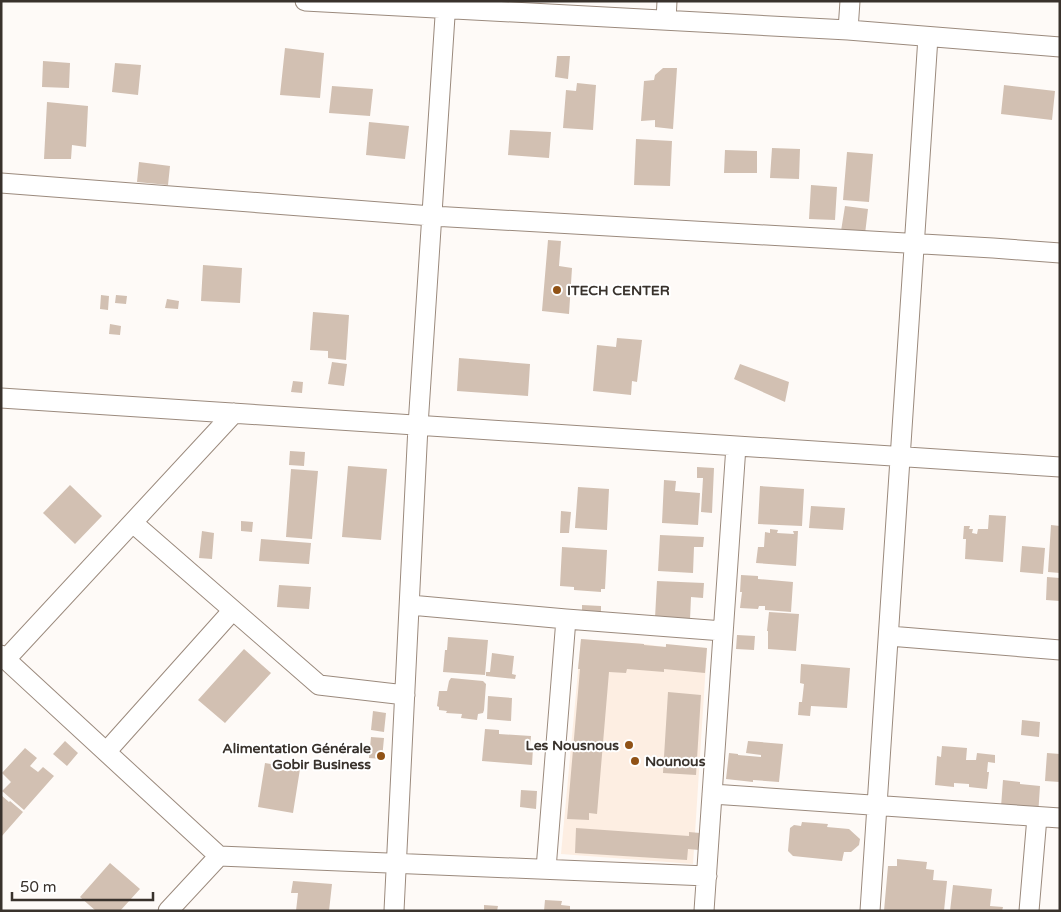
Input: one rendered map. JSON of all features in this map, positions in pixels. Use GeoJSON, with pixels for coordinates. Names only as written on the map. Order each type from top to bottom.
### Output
{"type":"FeatureCollection","features":[{"type":"Feature","properties":{"kind":"street"},"geometry":{"type":"LineString","coordinates":[[305,1],[666,11],[848,30],[1060,47]]}},
{"type":"Feature","properties":{"kind":"street"},"geometry":{"type":"LineString","coordinates":[[848,30],[850,1]]}},
{"type":"Feature","properties":{"kind":"street"},"geometry":{"type":"LineString","coordinates":[[394,911],[418,426],[446,5]]}},
{"type":"Feature","properties":{"kind":"street"},"geometry":{"type":"LineString","coordinates":[[870,911],[928,37]]}},
{"type":"Feature","properties":{"kind":"street"},"geometry":{"type":"LineString","coordinates":[[1,183],[432,216],[1060,253]]}},
{"type":"Feature","properties":{"kind":"street"},"geometry":{"type":"LineString","coordinates":[[1,398],[1060,467]]}},
{"type":"Feature","properties":{"kind":"street"},"geometry":{"type":"LineString","coordinates":[[234,413],[133,523],[4,657],[219,856],[707,876]]}},
{"type":"Feature","properties":{"kind":"street"},"geometry":{"type":"LineString","coordinates":[[704,911],[736,446]]}},
{"type":"Feature","properties":{"kind":"street"},"geometry":{"type":"LineString","coordinates":[[133,523],[319,685],[405,695]]}},
{"type":"Feature","properties":{"kind":"street"},"geometry":{"type":"LineString","coordinates":[[410,605],[724,631]]}},
{"type":"Feature","properties":{"kind":"street"},"geometry":{"type":"LineString","coordinates":[[106,752],[233,610]]}},
{"type":"Feature","properties":{"kind":"street"},"geometry":{"type":"LineString","coordinates":[[546,869],[566,619]]}},
{"type":"Feature","properties":{"kind":"street"},"geometry":{"type":"LineString","coordinates":[[889,636],[1060,650]]}},
{"type":"Feature","properties":{"kind":"street"},"geometry":{"type":"LineString","coordinates":[[712,794],[1060,818]]}},
{"type":"Feature","properties":{"kind":"street"},"geometry":{"type":"LineString","coordinates":[[1029,911],[1037,817]]}},
{"type":"Feature","properties":{"kind":"street"},"geometry":{"type":"LineString","coordinates":[[168,911],[219,856]]}},
{"type":"Feature","properties":{"kind":"shaded area","name":"Nounous"},"geometry":{"type":"Polygon","coordinates":[[[581,639],[665,647],[666,645],[707,648],[693,864],[561,854],[581,639]]]}},
{"type":"Feature","properties":{"kind":"building"},"geometry":{"type":"Polygon","coordinates":[[[285,48],[324,53],[320,98],[280,95],[285,48]]]}},
{"type":"Feature","properties":{"kind":"building"},"geometry":{"type":"Polygon","coordinates":[[[557,56],[570,56],[568,79],[555,77],[557,56]]]}},
{"type":"Feature","properties":{"kind":"building"},"geometry":{"type":"Polygon","coordinates":[[[43,61],[70,63],[69,88],[42,87],[43,61]]]}},
{"type":"Feature","properties":{"kind":"building"},"geometry":{"type":"Polygon","coordinates":[[[115,63],[141,65],[138,95],[112,92],[115,63]]]}},
{"type":"Feature","properties":{"kind":"building"},"geometry":{"type":"Polygon","coordinates":[[[663,68],[677,68],[673,129],[655,127],[655,120],[641,121],[644,81],[654,80],[655,75],[663,68]]]}},
{"type":"Feature","properties":{"kind":"building"},"geometry":{"type":"Polygon","coordinates":[[[577,83],[596,85],[593,130],[563,128],[566,90],[576,91],[577,83]]]}},
{"type":"Feature","properties":{"kind":"building"},"geometry":{"type":"Polygon","coordinates":[[[1004,85],[1055,91],[1052,120],[1001,114],[1004,85]]]}},
{"type":"Feature","properties":{"kind":"building"},"geometry":{"type":"Polygon","coordinates":[[[332,86],[373,89],[370,116],[329,113],[332,86]]]}},
{"type":"Feature","properties":{"kind":"building"},"geometry":{"type":"Polygon","coordinates":[[[47,102],[88,106],[86,147],[72,145],[71,159],[44,159],[47,102]]]}},
{"type":"Feature","properties":{"kind":"building"},"geometry":{"type":"Polygon","coordinates":[[[369,122],[409,126],[405,159],[366,155],[369,122]]]}},
{"type":"Feature","properties":{"kind":"building"},"geometry":{"type":"Polygon","coordinates":[[[510,130],[551,132],[549,158],[508,155],[510,130]]]}},
{"type":"Feature","properties":{"kind":"building"},"geometry":{"type":"Polygon","coordinates":[[[636,139],[672,141],[670,186],[634,185],[636,139]]]}},
{"type":"Feature","properties":{"kind":"building"},"geometry":{"type":"Polygon","coordinates":[[[772,148],[800,149],[799,179],[770,178],[772,148]]]}},
{"type":"Feature","properties":{"kind":"building"},"geometry":{"type":"Polygon","coordinates":[[[725,150],[757,151],[757,173],[724,173],[725,150]]]}},
{"type":"Feature","properties":{"kind":"building"},"geometry":{"type":"Polygon","coordinates":[[[847,152],[873,154],[869,202],[843,200],[847,152]]]}},
{"type":"Feature","properties":{"kind":"building"},"geometry":{"type":"Polygon","coordinates":[[[139,162],[170,166],[168,185],[137,182],[139,162]]]}},
{"type":"Feature","properties":{"kind":"building"},"geometry":{"type":"Polygon","coordinates":[[[811,185],[837,187],[835,220],[809,219],[811,185]]]}},
{"type":"Feature","properties":{"kind":"building"},"geometry":{"type":"Polygon","coordinates":[[[845,206],[868,209],[865,234],[841,231],[845,206]]]}},
{"type":"Feature","properties":{"kind":"building","name":"ITECH CENTER"},"geometry":{"type":"Polygon","coordinates":[[[548,240],[561,241],[559,266],[572,268],[569,314],[542,311],[548,240]]]}},
{"type":"Feature","properties":{"kind":"building"},"geometry":{"type":"Polygon","coordinates":[[[203,265],[242,268],[240,303],[201,301],[203,265]]]}},
{"type":"Feature","properties":{"kind":"building"},"geometry":{"type":"Polygon","coordinates":[[[101,295],[109,296],[108,310],[100,309],[101,295]]]}},
{"type":"Feature","properties":{"kind":"building"},"geometry":{"type":"Polygon","coordinates":[[[116,295],[127,296],[126,304],[115,303],[116,295]]]}},
{"type":"Feature","properties":{"kind":"building"},"geometry":{"type":"Polygon","coordinates":[[[167,299],[179,301],[178,309],[165,308],[167,299]]]}},
{"type":"Feature","properties":{"kind":"building"},"geometry":{"type":"Polygon","coordinates":[[[313,312],[349,315],[346,360],[328,358],[328,351],[310,350],[313,312]]]}},
{"type":"Feature","properties":{"kind":"building"},"geometry":{"type":"Polygon","coordinates":[[[110,324],[121,326],[120,335],[109,334],[110,324]]]}},
{"type":"Feature","properties":{"kind":"building"},"geometry":{"type":"Polygon","coordinates":[[[617,338],[642,340],[637,382],[632,381],[631,395],[593,391],[597,345],[616,347],[617,338]]]}},
{"type":"Feature","properties":{"kind":"building"},"geometry":{"type":"Polygon","coordinates":[[[459,358],[530,364],[528,396],[457,391],[459,358]]]}},
{"type":"Feature","properties":{"kind":"building"},"geometry":{"type":"Polygon","coordinates":[[[332,362],[347,364],[344,386],[328,384],[332,362]]]}},
{"type":"Feature","properties":{"kind":"building"},"geometry":{"type":"Polygon","coordinates":[[[740,364],[789,382],[785,402],[734,379],[740,364]]]}},
{"type":"Feature","properties":{"kind":"building"},"geometry":{"type":"Polygon","coordinates":[[[293,381],[303,382],[302,393],[291,392],[293,381]]]}},
{"type":"Feature","properties":{"kind":"building"},"geometry":{"type":"Polygon","coordinates":[[[290,451],[305,452],[304,466],[289,465],[290,451]]]}},
{"type":"Feature","properties":{"kind":"building"},"geometry":{"type":"Polygon","coordinates":[[[348,466],[387,469],[381,540],[342,537],[348,466]]]}},
{"type":"Feature","properties":{"kind":"building"},"geometry":{"type":"Polygon","coordinates":[[[697,467],[714,468],[712,513],[701,512],[703,478],[697,478],[697,467]]]}},
{"type":"Feature","properties":{"kind":"building"},"geometry":{"type":"Polygon","coordinates":[[[291,469],[318,471],[312,539],[286,537],[291,469]]]}},
{"type":"Feature","properties":{"kind":"building"},"geometry":{"type":"Polygon","coordinates":[[[664,480],[676,481],[675,491],[700,493],[698,525],[662,523],[664,480]]]}},
{"type":"Feature","properties":{"kind":"building"},"geometry":{"type":"Polygon","coordinates":[[[70,485],[102,516],[75,544],[43,513],[70,485]]]}},
{"type":"Feature","properties":{"kind":"building"},"geometry":{"type":"Polygon","coordinates":[[[760,486],[804,489],[802,526],[758,524],[760,486]]]}},
{"type":"Feature","properties":{"kind":"building"},"geometry":{"type":"Polygon","coordinates":[[[578,487],[609,489],[607,530],[575,528],[578,487]]]}},
{"type":"Feature","properties":{"kind":"building"},"geometry":{"type":"Polygon","coordinates":[[[811,506],[845,508],[843,530],[809,528],[811,506]]]}},
{"type":"Feature","properties":{"kind":"building"},"geometry":{"type":"Polygon","coordinates":[[[561,511],[571,512],[569,533],[560,533],[561,511]]]}},
{"type":"Feature","properties":{"kind":"building"},"geometry":{"type":"Polygon","coordinates":[[[989,515],[1006,516],[1003,562],[965,559],[966,539],[963,539],[964,526],[970,526],[969,529],[973,529],[972,533],[977,534],[978,529],[988,529],[989,515]]]}},
{"type":"Feature","properties":{"kind":"building"},"geometry":{"type":"Polygon","coordinates":[[[241,521],[253,522],[252,532],[241,531],[241,521]]]}},
{"type":"Feature","properties":{"kind":"building"},"geometry":{"type":"Polygon","coordinates":[[[1051,525],[1060,526],[1060,573],[1048,572],[1051,525]]]}},
{"type":"Feature","properties":{"kind":"building"},"geometry":{"type":"Polygon","coordinates":[[[770,529],[778,530],[777,533],[794,534],[793,531],[798,531],[796,566],[756,563],[758,547],[764,547],[765,532],[770,533],[770,529]]]}},
{"type":"Feature","properties":{"kind":"building"},"geometry":{"type":"Polygon","coordinates":[[[202,531],[214,533],[212,559],[199,558],[202,531]]]}},
{"type":"Feature","properties":{"kind":"building"},"geometry":{"type":"Polygon","coordinates":[[[660,535],[704,537],[703,547],[694,547],[693,573],[658,571],[660,535]]]}},
{"type":"Feature","properties":{"kind":"building"},"geometry":{"type":"Polygon","coordinates":[[[261,539],[311,543],[309,564],[259,561],[261,539]]]}},
{"type":"Feature","properties":{"kind":"building"},"geometry":{"type":"Polygon","coordinates":[[[1022,546],[1045,548],[1043,574],[1020,572],[1022,546]]]}},
{"type":"Feature","properties":{"kind":"building"},"geometry":{"type":"Polygon","coordinates":[[[562,547],[607,550],[605,589],[601,589],[601,592],[574,590],[574,587],[560,586],[562,547]]]}},
{"type":"Feature","properties":{"kind":"building"},"geometry":{"type":"Polygon","coordinates":[[[741,575],[758,576],[758,579],[793,582],[791,612],[765,610],[765,606],[759,606],[758,609],[740,608],[742,592],[740,592],[741,575]]]}},
{"type":"Feature","properties":{"kind":"building"},"geometry":{"type":"Polygon","coordinates":[[[1047,577],[1060,578],[1060,601],[1046,600],[1047,577]]]}},
{"type":"Feature","properties":{"kind":"building"},"geometry":{"type":"Polygon","coordinates":[[[657,581],[704,583],[703,598],[691,597],[690,620],[655,618],[657,581]]]}},
{"type":"Feature","properties":{"kind":"building"},"geometry":{"type":"Polygon","coordinates":[[[279,585],[311,587],[309,609],[277,607],[279,585]]]}},
{"type":"Feature","properties":{"kind":"building"},"geometry":{"type":"Polygon","coordinates":[[[582,605],[601,606],[601,617],[582,616],[582,605]]]}},
{"type":"Feature","properties":{"kind":"building"},"geometry":{"type":"Polygon","coordinates":[[[769,612],[799,614],[796,651],[768,649],[769,612]]]}},
{"type":"Feature","properties":{"kind":"building"},"geometry":{"type":"Polygon","coordinates":[[[737,635],[755,636],[754,650],[736,649],[737,635]]]}},
{"type":"Feature","properties":{"kind":"building"},"geometry":{"type":"Polygon","coordinates":[[[448,637],[488,640],[485,675],[443,672],[448,637]]]}},
{"type":"Feature","properties":{"kind":"building"},"geometry":{"type":"Polygon","coordinates":[[[581,639],[666,647],[666,644],[707,648],[705,673],[664,669],[664,672],[627,669],[626,673],[609,672],[597,814],[589,813],[589,820],[567,819],[581,639]]]}},
{"type":"Feature","properties":{"kind":"building"},"geometry":{"type":"Polygon","coordinates":[[[244,649],[271,673],[225,723],[198,700],[244,649]]]}},
{"type":"Feature","properties":{"kind":"building"},"geometry":{"type":"Polygon","coordinates":[[[492,653],[514,656],[512,674],[516,675],[515,679],[486,676],[486,672],[490,672],[492,653]]]}},
{"type":"Feature","properties":{"kind":"building"},"geometry":{"type":"Polygon","coordinates":[[[801,664],[850,668],[847,708],[811,706],[810,716],[798,715],[804,684],[800,683],[801,664]]]}},
{"type":"Feature","properties":{"kind":"building"},"geometry":{"type":"Polygon","coordinates":[[[451,678],[483,681],[486,684],[484,710],[483,713],[478,714],[477,720],[461,718],[462,714],[446,713],[447,711],[439,710],[437,706],[439,691],[447,691],[451,678]]]}},
{"type":"Feature","properties":{"kind":"building"},"geometry":{"type":"Polygon","coordinates":[[[668,692],[701,695],[696,775],[663,773],[668,692]]]}},
{"type":"Feature","properties":{"kind":"building"},"geometry":{"type":"Polygon","coordinates":[[[488,696],[512,698],[511,721],[487,719],[488,696]]]}},
{"type":"Feature","properties":{"kind":"building"},"geometry":{"type":"Polygon","coordinates":[[[373,711],[386,713],[384,732],[371,730],[373,711]]]}},
{"type":"Feature","properties":{"kind":"building"},"geometry":{"type":"Polygon","coordinates":[[[1022,720],[1040,722],[1039,737],[1021,735],[1022,720]]]}},
{"type":"Feature","properties":{"kind":"building"},"geometry":{"type":"Polygon","coordinates":[[[485,729],[499,730],[499,734],[531,736],[530,747],[533,748],[532,765],[482,761],[485,729]]]}},
{"type":"Feature","properties":{"kind":"building"},"geometry":{"type":"Polygon","coordinates":[[[371,737],[384,738],[382,759],[369,758],[371,737]]]}},
{"type":"Feature","properties":{"kind":"building"},"geometry":{"type":"Polygon","coordinates":[[[65,741],[78,753],[67,766],[53,754],[65,741]]]}},
{"type":"Feature","properties":{"kind":"building"},"geometry":{"type":"Polygon","coordinates":[[[748,741],[783,744],[779,782],[726,779],[729,753],[761,757],[761,755],[746,753],[748,741]]]}},
{"type":"Feature","properties":{"kind":"building"},"geometry":{"type":"Polygon","coordinates":[[[942,746],[967,748],[966,760],[976,760],[977,753],[995,755],[995,763],[988,762],[987,789],[969,787],[969,784],[954,783],[954,787],[935,785],[937,756],[941,757],[942,746]]]}},
{"type":"Feature","properties":{"kind":"building"},"geometry":{"type":"Polygon","coordinates":[[[25,748],[37,758],[30,766],[38,772],[43,767],[54,776],[24,810],[2,791],[11,782],[2,773],[25,748]]]}},
{"type":"Feature","properties":{"kind":"building"},"geometry":{"type":"Polygon","coordinates":[[[1047,753],[1060,754],[1060,782],[1045,781],[1047,753]]]}},
{"type":"Feature","properties":{"kind":"building"},"geometry":{"type":"Polygon","coordinates":[[[265,763],[300,769],[293,813],[258,807],[265,763]]]}},
{"type":"Feature","properties":{"kind":"building"},"geometry":{"type":"Polygon","coordinates":[[[1003,780],[1040,786],[1038,816],[1001,807],[1003,780]]]}},
{"type":"Feature","properties":{"kind":"building"},"geometry":{"type":"Polygon","coordinates":[[[521,790],[537,791],[536,809],[520,807],[521,790]]]}},
{"type":"Feature","properties":{"kind":"building"},"geometry":{"type":"Polygon","coordinates":[[[1,795],[23,812],[1,837],[1,795]]]}},
{"type":"Feature","properties":{"kind":"building"},"geometry":{"type":"Polygon","coordinates":[[[802,822],[828,824],[827,827],[849,829],[860,839],[859,845],[851,852],[844,852],[842,861],[793,856],[788,851],[790,828],[794,825],[801,826],[802,822]]]}},
{"type":"Feature","properties":{"kind":"building"},"geometry":{"type":"Polygon","coordinates":[[[576,828],[689,836],[689,832],[700,833],[699,850],[688,849],[687,860],[575,853],[576,828]]]}},
{"type":"Feature","properties":{"kind":"building"},"geometry":{"type":"Polygon","coordinates":[[[897,859],[927,862],[926,869],[934,870],[933,880],[947,881],[944,911],[884,911],[888,866],[897,866],[897,859]]]}},
{"type":"Feature","properties":{"kind":"building"},"geometry":{"type":"Polygon","coordinates":[[[110,863],[140,889],[120,911],[96,911],[80,897],[110,863]]]}},
{"type":"Feature","properties":{"kind":"building"},"geometry":{"type":"Polygon","coordinates":[[[293,881],[332,884],[329,911],[296,911],[298,893],[291,893],[293,881]]]}},
{"type":"Feature","properties":{"kind":"building"},"geometry":{"type":"Polygon","coordinates":[[[953,885],[992,889],[990,906],[1003,907],[1002,911],[950,911],[953,885]]]}},
{"type":"Feature","properties":{"kind":"building"},"geometry":{"type":"Polygon","coordinates":[[[545,900],[562,901],[561,905],[570,906],[570,911],[544,911],[545,900]]]}},
{"type":"Feature","properties":{"kind":"building"},"geometry":{"type":"Polygon","coordinates":[[[484,905],[498,906],[497,911],[484,911],[484,905]]]}},
{"type":"Feature","properties":{"kind":"place","name":"ITECH CENTER"},"geometry":{"type":"Point","coordinates":[557,290]}},
{"type":"Feature","properties":{"kind":"place","name":"Les Nousnous"},"geometry":{"type":"Point","coordinates":[629,745]}},
{"type":"Feature","properties":{"kind":"place","name":"Alimentation Générale Gobir Business"},"geometry":{"type":"Point","coordinates":[381,756]}},
{"type":"Feature","properties":{"kind":"place","name":"Nounous"},"geometry":{"type":"Point","coordinates":[635,761]}}]}
